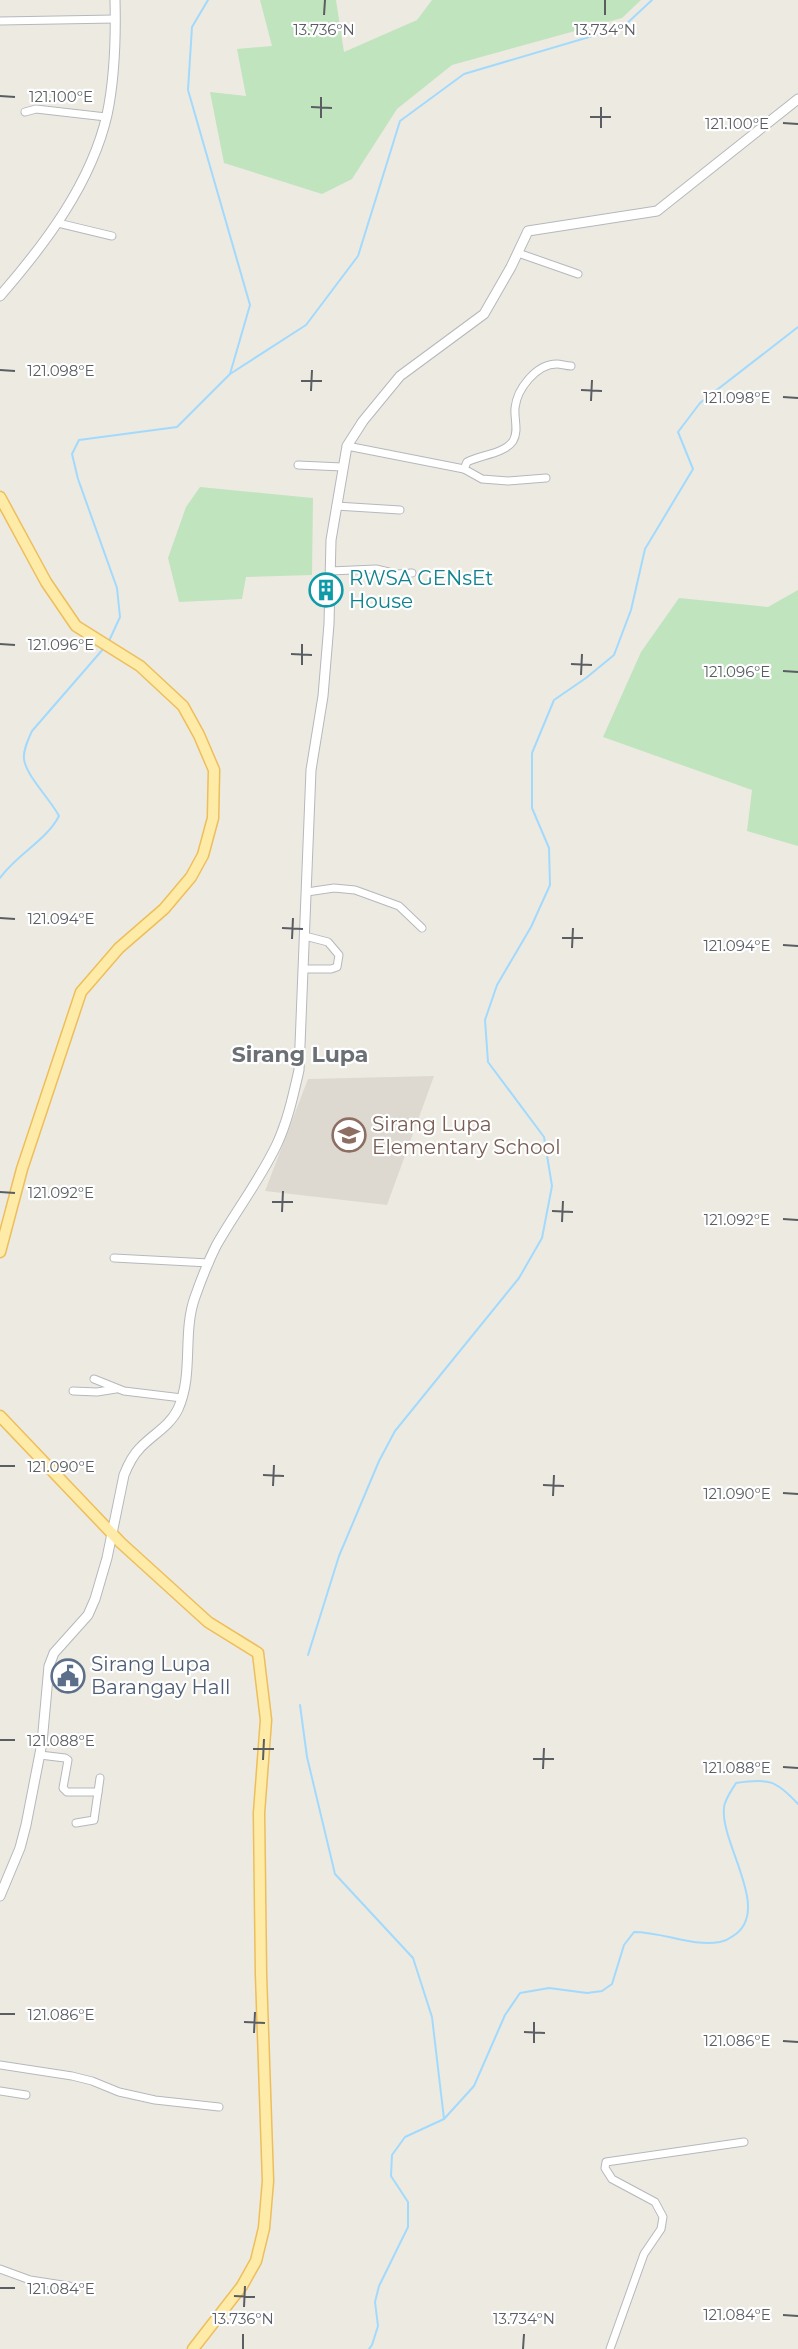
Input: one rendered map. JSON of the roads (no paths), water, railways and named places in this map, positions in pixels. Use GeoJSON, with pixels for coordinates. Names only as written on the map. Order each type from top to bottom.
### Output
{"type":"FeatureCollection","features":[{"type":"Feature","properties":{"kind":"main road"},"geometry":{"type":"LineString","coordinates":[[0,497],[51,592],[76,626],[140,666],[183,706],[214,770],[213,818],[203,855],[192,877],[164,909],[119,948],[81,992],[22,1169],[0,1252]]}},
{"type":"Feature","properties":{"kind":"main road"},"geometry":{"type":"LineString","coordinates":[[0,1416],[111,1533],[208,1622],[258,1653],[266,1720],[259,1813],[261,1974],[268,2181],[264,2228],[256,2261],[242,2286],[193,2349]]}},
{"type":"Feature","properties":{"kind":"street"},"geometry":{"type":"LineString","coordinates":[[0,297],[58,223],[92,162],[106,117],[112,86],[116,33],[115,0]]}},
{"type":"Feature","properties":{"kind":"street"},"geometry":{"type":"LineString","coordinates":[[0,21],[115,19]]}},
{"type":"Feature","properties":{"kind":"street"},"geometry":{"type":"LineString","coordinates":[[0,1896],[20,1848],[40,1755],[49,1666],[59,1646],[88,1616],[107,1558],[123,1475],[139,1449],[172,1419],[182,1398],[190,1315],[209,1263],[215,1248],[245,1202],[276,1145],[290,1113],[299,1070],[311,770],[323,696],[336,506],[347,446],[363,421],[400,376],[484,314],[528,231],[657,211],[798,99]]}},
{"type":"Feature","properties":{"kind":"street"},"geometry":{"type":"LineString","coordinates":[[25,112],[36,109],[106,117]]}},
{"type":"Feature","properties":{"kind":"street"},"geometry":{"type":"LineString","coordinates":[[58,223],[112,236]]}},
{"type":"Feature","properties":{"kind":"street"},"geometry":{"type":"LineString","coordinates":[[518,253],[578,274]]}},
{"type":"Feature","properties":{"kind":"street"},"geometry":{"type":"LineString","coordinates":[[464,469],[467,462],[504,449],[513,440],[516,430],[515,407],[518,397],[537,371],[556,364],[571,366]]}},
{"type":"Feature","properties":{"kind":"street"},"geometry":{"type":"LineString","coordinates":[[347,446],[464,469],[482,479],[508,481],[546,478]]}},
{"type":"Feature","properties":{"kind":"street"},"geometry":{"type":"LineString","coordinates":[[298,465],[342,467]]}},
{"type":"Feature","properties":{"kind":"street"},"geometry":{"type":"LineString","coordinates":[[336,506],[400,510]]}},
{"type":"Feature","properties":{"kind":"street"},"geometry":{"type":"LineString","coordinates":[[330,571],[376,569],[397,574],[412,573]]}},
{"type":"Feature","properties":{"kind":"street"},"geometry":{"type":"LineString","coordinates":[[307,892],[334,888],[355,890],[399,906],[422,928]]}},
{"type":"Feature","properties":{"kind":"street"},"geometry":{"type":"LineString","coordinates":[[303,969],[331,969],[337,967],[339,962],[339,954],[328,942],[305,936]]}},
{"type":"Feature","properties":{"kind":"street"},"geometry":{"type":"LineString","coordinates":[[114,1258],[209,1263]]}},
{"type":"Feature","properties":{"kind":"street"},"geometry":{"type":"LineString","coordinates":[[94,1379],[106,1382],[116,1389]]}},
{"type":"Feature","properties":{"kind":"street"},"geometry":{"type":"LineString","coordinates":[[73,1391],[97,1392],[116,1389],[182,1398]]}},
{"type":"Feature","properties":{"kind":"street"},"geometry":{"type":"LineString","coordinates":[[40,1755],[68,1760],[64,1790],[74,1793],[98,1792]]}},
{"type":"Feature","properties":{"kind":"street"},"geometry":{"type":"LineString","coordinates":[[76,1823],[94,1820],[100,1778]]}},
{"type":"Feature","properties":{"kind":"street"},"geometry":{"type":"LineString","coordinates":[[0,2065],[72,2076],[120,2092],[155,2100],[219,2107]]}},
{"type":"Feature","properties":{"kind":"street"},"geometry":{"type":"LineString","coordinates":[[0,2091],[27,2095]]}},
{"type":"Feature","properties":{"kind":"street"},"geometry":{"type":"LineString","coordinates":[[610,2349],[644,2254],[661,2229],[663,2217],[655,2202],[612,2179],[605,2168],[606,2162],[744,2142]]}},
{"type":"Feature","properties":{"kind":"street"},"geometry":{"type":"LineString","coordinates":[[0,2269],[30,2280],[69,2286]]}},
{"type":"Feature","properties":{"kind":"waterway"},"geometry":{"type":"LineString","coordinates":[[109,641],[120,617],[117,588],[78,479],[72,454],[79,440],[177,427],[230,374],[250,305],[188,90],[192,27],[208,0]]}},
{"type":"Feature","properties":{"kind":"waterway"},"geometry":{"type":"LineString","coordinates":[[230,374],[306,325],[358,256],[400,121],[464,74],[623,27],[652,0]]}},
{"type":"Feature","properties":{"kind":"waterway"},"geometry":{"type":"LineString","coordinates":[[308,1655],[339,1556],[379,1461],[395,1431],[519,1278],[542,1238],[552,1186],[544,1137],[488,1062],[485,1020],[497,985],[531,927],[550,885],[549,848],[532,808],[532,753],[554,700],[614,655],[631,610],[645,549],[693,469],[678,432],[700,403],[798,327]]}},
{"type":"Feature","properties":{"kind":"waterway"},"geometry":{"type":"LineString","coordinates":[[0,878],[47,833],[59,816],[26,766],[24,752],[32,731],[104,648]]}},
{"type":"Feature","properties":{"kind":"waterway"},"geometry":{"type":"LineString","coordinates":[[300,1705],[307,1757],[335,1874],[413,1958],[432,2017],[444,2119]]}},
{"type":"Feature","properties":{"kind":"waterway"},"geometry":{"type":"LineString","coordinates":[[369,2349],[378,2326],[375,2302],[379,2286],[408,2227],[408,2202],[391,2176],[392,2155],[405,2137],[444,2119],[474,2086],[505,2015],[520,1993],[549,1988],[587,1993],[602,1991],[612,1984],[624,1945],[634,1932],[699,1943],[724,1941],[733,1936],[744,1925],[748,1911],[747,1894],[725,1823],[724,1805],[727,1798],[736,1783],[764,1781],[777,1785],[798,1804]]}},
{"type":"Feature","properties":{"kind":"place","name":"RWSA GENsEt House"},"geometry":{"type":"Point","coordinates":[326,590]}},
{"type":"Feature","properties":{"kind":"place","name":"Sirang Lupa Elementary School"},"geometry":{"type":"Point","coordinates":[349,1135]}},
{"type":"Feature","properties":{"kind":"place","name":"Sirang Lupa Barangay Hall"},"geometry":{"type":"Point","coordinates":[68,1676]}},
{"type":"Feature","properties":{"kind":"district","name":"Sirang Lupa"},"geometry":{"type":"Point","coordinates":[300,1054]}}]}
